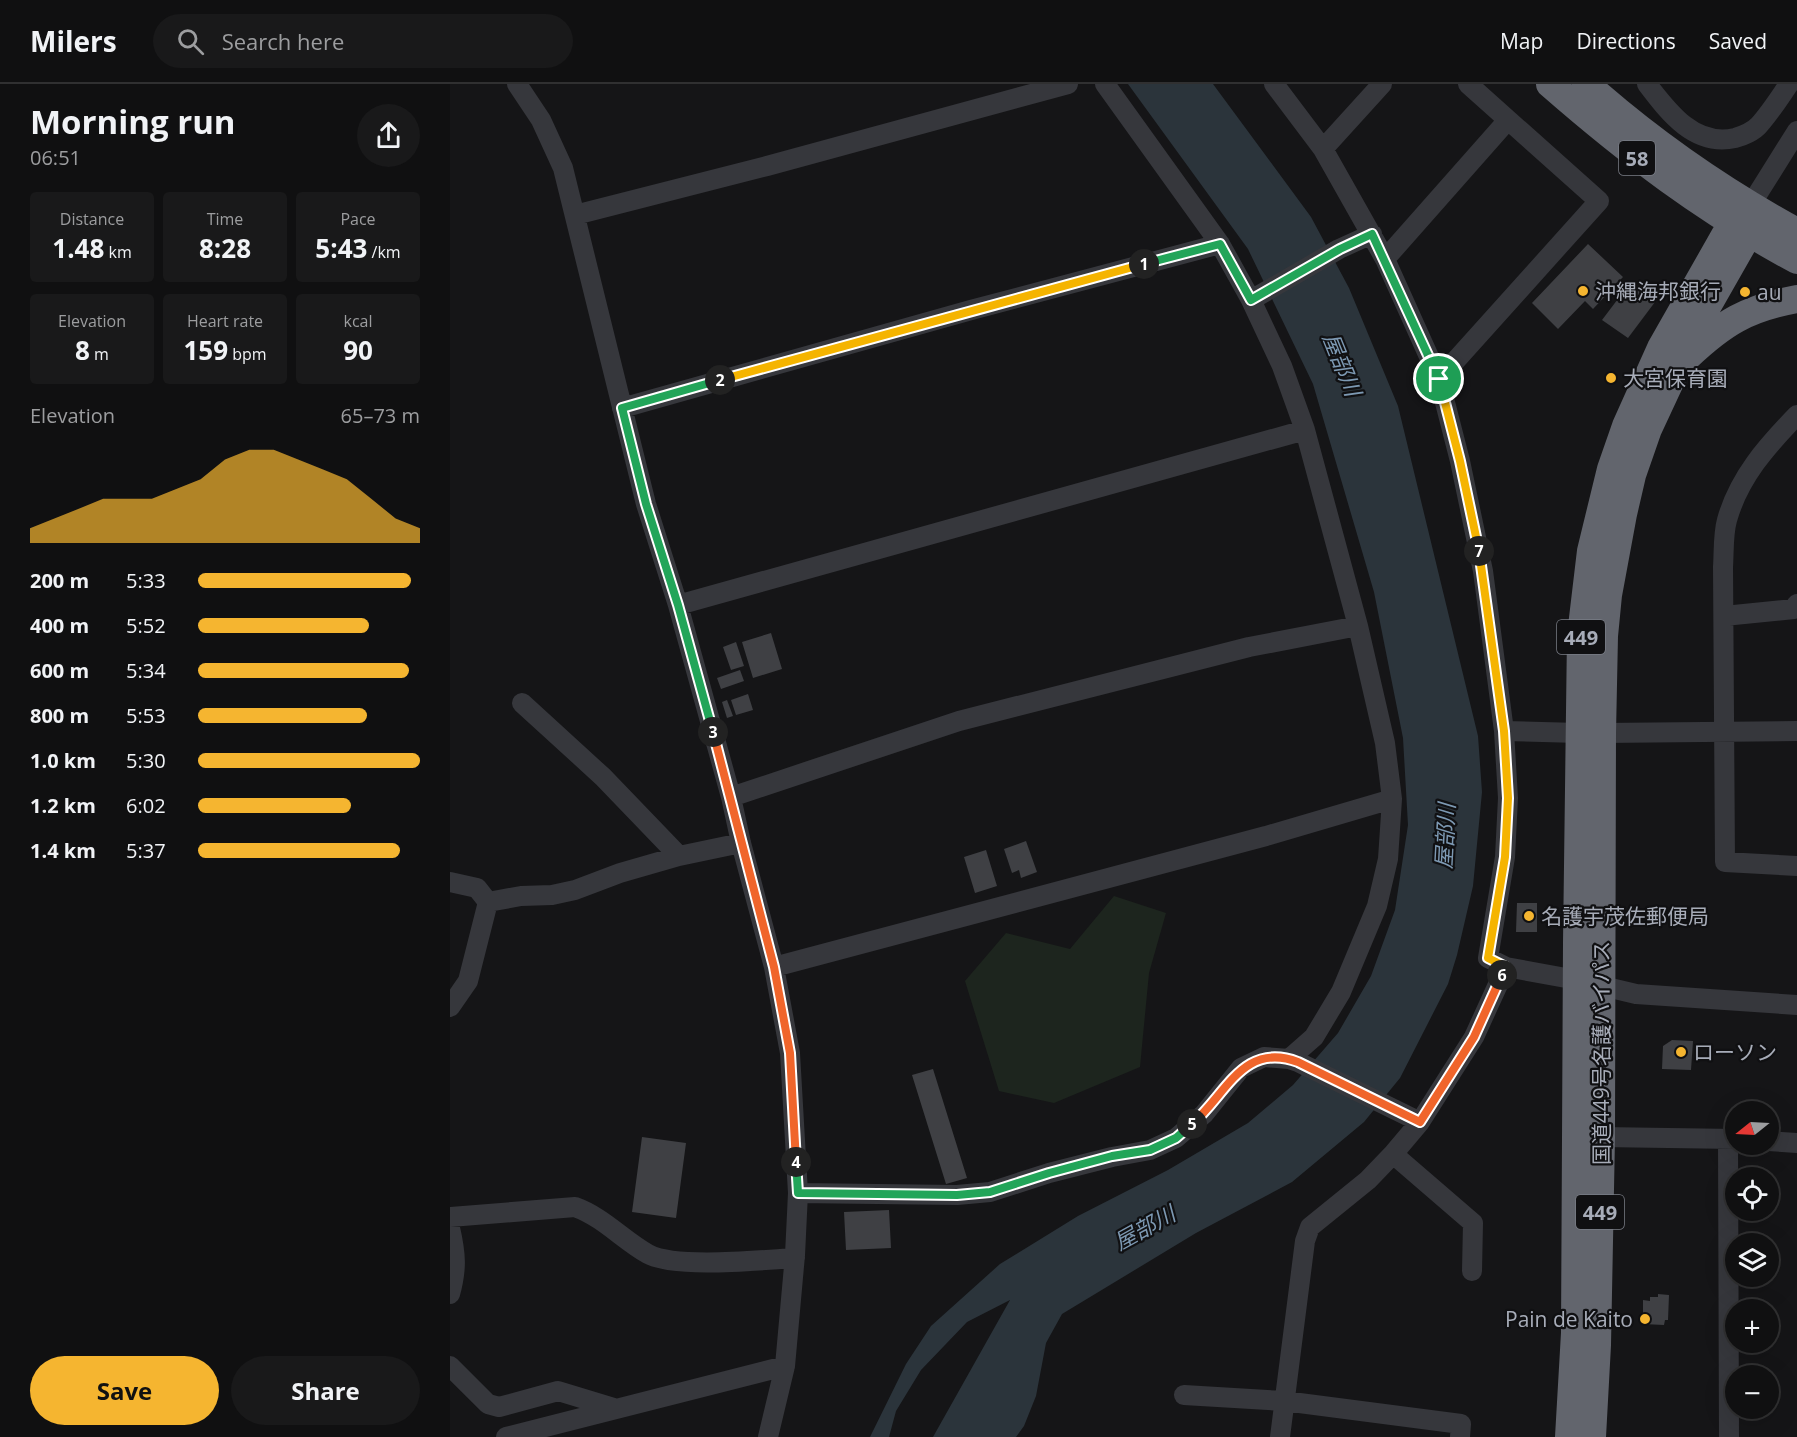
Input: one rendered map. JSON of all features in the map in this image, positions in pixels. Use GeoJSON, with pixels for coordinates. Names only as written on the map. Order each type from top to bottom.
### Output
{"type":"FeatureCollection","features":[{"type":"Feature","properties":{"kind":"highway","name":"58"},"geometry":{"type":"LineString","coordinates":[[1550,84],[1660,175],[1744,221],[1797,232]]}},
{"type":"Feature","properties":{"kind":"highway","name":"58"},"geometry":{"type":"LineString","coordinates":[[1595,86],[1744,221],[1797,260]]}},
{"type":"Feature","properties":{"kind":"highway","name":"国道449号名護バイパス"},"geometry":{"type":"LineString","coordinates":[[1591,733],[1614,556],[1632,475],[1648,429],[1744,221]]}},
{"type":"Feature","properties":{"kind":"highway","name":"国道449号名護バイパス"},"geometry":{"type":"LineString","coordinates":[[1569,1437],[1590,983],[1591,733],[1581,635],[1590,551],[1611,470],[1626,426],[1661,348],[1744,221]]}},
{"type":"Feature","properties":{"kind":"highway"},"geometry":{"type":"LineString","coordinates":[[1674,372],[1706,339],[1732,319],[1762,307],[1797,299]]}},
{"type":"Feature","properties":{"kind":"highway","name":"国道449号名護バイパス"},"geometry":{"type":"LineString","coordinates":[[1590,983],[1601,1137],[1597,1345],[1592,1437]]}},
{"type":"Feature","properties":{"kind":"street"},"geometry":{"type":"LineString","coordinates":[[517,84],[541,120],[563,168],[646,504],[678,605],[731,797],[774,967],[790,1053],[798,1193],[795,1258],[785,1366],[768,1437]]}},
{"type":"Feature","properties":{"kind":"street"},"geometry":{"type":"LineString","coordinates":[[575,215],[779,163],[1068,84]]}},
{"type":"Feature","properties":{"kind":"street"},"geometry":{"type":"LineString","coordinates":[[1105,84],[1256,296],[1305,430],[1359,626],[1385,743],[1392,799],[1388,859],[1377,906],[1335,1001],[1314,1037],[1294,1060]]}},
{"type":"Feature","properties":{"kind":"street"},"geometry":{"type":"LineString","coordinates":[[1274,84],[1323,149],[1385,259],[1439,379],[1460,461],[1483,571],[1504,731],[1508,798],[1505,857],[1488,958],[1506,967],[1636,994],[1797,1005]]}},
{"type":"Feature","properties":{"kind":"street"},"geometry":{"type":"LineString","coordinates":[[1323,149],[1382,84]]}},
{"type":"Feature","properties":{"kind":"street"},"geometry":{"type":"LineString","coordinates":[[1439,379],[1599,201],[1468,84]]}},
{"type":"Feature","properties":{"kind":"street"},"geometry":{"type":"LineString","coordinates":[[1647,84],[1662,104],[1687,127],[1705,138],[1724,140],[1742,136],[1758,127],[1789,84]]}},
{"type":"Feature","properties":{"kind":"street"},"geometry":{"type":"LineString","coordinates":[[1385,259],[1507,121]]}},
{"type":"Feature","properties":{"kind":"street"},"geometry":{"type":"LineString","coordinates":[[1744,221],[1797,131]]}},
{"type":"Feature","properties":{"kind":"street"},"geometry":{"type":"LineString","coordinates":[[1256,296],[1340,249],[1372,234]]}},
{"type":"Feature","properties":{"kind":"street"},"geometry":{"type":"LineString","coordinates":[[622,408],[960,313],[1220,244]]}},
{"type":"Feature","properties":{"kind":"street"},"geometry":{"type":"LineString","coordinates":[[1797,415],[1767,446],[1744,480],[1726,521],[1723,567],[1725,862],[1797,866]]}},
{"type":"Feature","properties":{"kind":"street"},"geometry":{"type":"LineString","coordinates":[[678,605],[1305,430]]}},
{"type":"Feature","properties":{"kind":"street"},"geometry":{"type":"LineString","coordinates":[[1724,616],[1794,609],[1797,604]]}},
{"type":"Feature","properties":{"kind":"street"},"geometry":{"type":"LineString","coordinates":[[731,797],[958,721],[1249,647],[1359,626]]}},
{"type":"Feature","properties":{"kind":"street"},"geometry":{"type":"LineString","coordinates":[[522,703],[603,777],[679,856]]}},
{"type":"Feature","properties":{"kind":"street"},"geometry":{"type":"LineString","coordinates":[[1504,731],[1591,733],[1797,731]]}},
{"type":"Feature","properties":{"kind":"street"},"geometry":{"type":"LineString","coordinates":[[774,967],[1266,836],[1392,799]]}},
{"type":"Feature","properties":{"kind":"street"},"geometry":{"type":"LineString","coordinates":[[489,902],[575,890],[620,873],[679,856],[741,843]]}},
{"type":"Feature","properties":{"kind":"street"},"geometry":{"type":"LineString","coordinates":[[450,882],[477,888],[489,902]]}},
{"type":"Feature","properties":{"kind":"street"},"geometry":{"type":"LineString","coordinates":[[450,1006],[468,981],[489,902]]}},
{"type":"Feature","properties":{"kind":"street"},"geometry":{"type":"LineString","coordinates":[[1280,1437],[1305,1240],[1310,1227],[1368,1180],[1420,1122],[1474,1037],[1506,967]]}},
{"type":"Feature","properties":{"kind":"street"},"geometry":{"type":"LineString","coordinates":[[798,1193],[957,1195],[990,1192],[1112,1156],[1150,1150],[1176,1138],[1204,1114],[1241,1068],[1264,1057],[1294,1060],[1420,1122]]}},
{"type":"Feature","properties":{"kind":"street"},"geometry":{"type":"LineString","coordinates":[[1601,1137],[1725,1139]]}},
{"type":"Feature","properties":{"kind":"street"},"geometry":{"type":"LineString","coordinates":[[1779,1142],[1797,1143]]}},
{"type":"Feature","properties":{"kind":"street"},"geometry":{"type":"LineString","coordinates":[[1393,1154],[1473,1223],[1472,1270]]}},
{"type":"Feature","properties":{"kind":"street"},"geometry":{"type":"LineString","coordinates":[[1729,1437],[1732,1155]]}},
{"type":"Feature","properties":{"kind":"street"},"geometry":{"type":"LineString","coordinates":[[450,1217],[575,1207],[588,1212],[648,1254],[665,1260],[738,1261],[795,1258]]}},
{"type":"Feature","properties":{"kind":"street"},"geometry":{"type":"LineString","coordinates":[[450,1228],[455,1252],[456,1274],[450,1294]]}},
{"type":"Feature","properties":{"kind":"street"},"geometry":{"type":"LineString","coordinates":[[450,1366],[488,1404],[500,1407],[558,1390],[614,1408]]}},
{"type":"Feature","properties":{"kind":"street"},"geometry":{"type":"LineString","coordinates":[[506,1437],[785,1366]]}},
{"type":"Feature","properties":{"kind":"street"},"geometry":{"type":"LineString","coordinates":[[1184,1395],[1284,1401],[1461,1424],[1460,1437]]}},
{"type":"Feature","properties":{"kind":"shaded area"},"geometry":{"type":"Polygon","coordinates":[[[1114,896],[1166,913],[1149,973],[1140,1067],[1054,1103],[999,1091],[965,981],[1006,933],[1070,949],[1114,896]]]}},
{"type":"Feature","properties":{"kind":"water","name":"屋部川"},"geometry":{"type":"Polygon","coordinates":[[[1128,84],[1213,84],[1311,217],[1349,288],[1398,406],[1478,736],[1482,792],[1473,886],[1448,984],[1400,1078],[1364,1122],[1292,1182],[1196,1233],[1062,1314],[1046,1343],[1036,1396],[1024,1426],[1016,1437],[933,1437],[1010,1300],[967,1322],[921,1370],[896,1411],[889,1437],[870,1437],[906,1364],[931,1326],[1000,1264],[1078,1216],[1168,1170],[1248,1123],[1293,1085],[1338,1033],[1371,976],[1395,910],[1408,825],[1403,738],[1374,592],[1313,384],[1248,249],[1128,84]]]}},
{"type":"Feature","properties":{"kind":"building"},"geometry":{"type":"Polygon","coordinates":[[[1588,244],[1623,277],[1593,309],[1585,301],[1558,329],[1532,303],[1588,244]]]}},
{"type":"Feature","properties":{"kind":"building"},"geometry":{"type":"Polygon","coordinates":[[[1630,283],[1655,302],[1628,338],[1602,320],[1630,283]]]}},
{"type":"Feature","properties":{"kind":"building"},"geometry":{"type":"Polygon","coordinates":[[[771,633],[782,669],[753,678],[742,642],[771,633]]]}},
{"type":"Feature","properties":{"kind":"building"},"geometry":{"type":"Polygon","coordinates":[[[736,642],[744,666],[731,670],[723,647],[736,642]]]}},
{"type":"Feature","properties":{"kind":"building"},"geometry":{"type":"Polygon","coordinates":[[[740,670],[744,681],[721,689],[717,678],[740,670]]]}},
{"type":"Feature","properties":{"kind":"building"},"geometry":{"type":"Polygon","coordinates":[[[748,694],[753,710],[736,715],[731,700],[748,694]]]}},
{"type":"Feature","properties":{"kind":"building"},"geometry":{"type":"Polygon","coordinates":[[[727,700],[733,716],[727,718],[722,702],[727,700]]]}},
{"type":"Feature","properties":{"kind":"building"},"geometry":{"type":"Polygon","coordinates":[[[1026,841],[1037,872],[1021,878],[1019,870],[1012,873],[1004,849],[1026,841]]]}},
{"type":"Feature","properties":{"kind":"building"},"geometry":{"type":"Polygon","coordinates":[[[986,850],[997,886],[975,893],[964,857],[986,850]]]}},
{"type":"Feature","properties":{"kind":"building"},"geometry":{"type":"Polygon","coordinates":[[[1517,903],[1537,903],[1537,932],[1516,932],[1517,903]]]}},
{"type":"Feature","properties":{"kind":"building"},"geometry":{"type":"Polygon","coordinates":[[[1672,1040],[1693,1041],[1691,1070],[1662,1069],[1663,1046],[1672,1040]]]}},
{"type":"Feature","properties":{"kind":"building"},"geometry":{"type":"Polygon","coordinates":[[[933,1069],[967,1178],[946,1184],[912,1075],[933,1069]]]}},
{"type":"Feature","properties":{"kind":"building"},"geometry":{"type":"Polygon","coordinates":[[[642,1137],[686,1143],[676,1218],[632,1212],[642,1137]]]}},
{"type":"Feature","properties":{"kind":"building"},"geometry":{"type":"Polygon","coordinates":[[[889,1210],[891,1248],[846,1250],[844,1212],[889,1210]]]}},
{"type":"Feature","properties":{"kind":"building"},"geometry":{"type":"Polygon","coordinates":[[[1658,1294],[1669,1295],[1668,1320],[1665,1320],[1664,1325],[1643,1324],[1643,1300],[1650,1301],[1650,1297],[1658,1297],[1658,1294]]]}},
{"type":"Feature","properties":{"kind":"place","name":"沖縄海邦銀行"},"geometry":{"type":"Point","coordinates":[1583,291]}},
{"type":"Feature","properties":{"kind":"place","name":"au"},"geometry":{"type":"Point","coordinates":[1745,292]}},
{"type":"Feature","properties":{"kind":"place","name":"大宮保育園"},"geometry":{"type":"Point","coordinates":[1611,378]}},
{"type":"Feature","properties":{"kind":"place","name":"名護宇茂佐郵便局"},"geometry":{"type":"Point","coordinates":[1529,916]}},
{"type":"Feature","properties":{"kind":"place","name":"ローソン"},"geometry":{"type":"Point","coordinates":[1681,1052]}},
{"type":"Feature","properties":{"kind":"place","name":"Pain de Kaito"},"geometry":{"type":"Point","coordinates":[1645,1319]}},
{"type":"Feature","properties":{"kind":"route"},"geometry":{"type":"LineString","coordinates":[[1372,234],[1439,379],[1460,461],[1483,571],[1504,731],[1508,798],[1505,857],[1488,958],[1506,967],[1474,1037],[1420,1122],[1298,1062],[1290,1059],[1264,1057],[1241,1068],[1204,1114],[1176,1138],[1150,1150],[1112,1156],[990,1192],[957,1195],[798,1193],[790,1053],[774,967],[731,797],[678,605],[646,504],[622,408],[971,310],[1220,244],[1251,300],[1340,249],[1372,234]]}}]}
